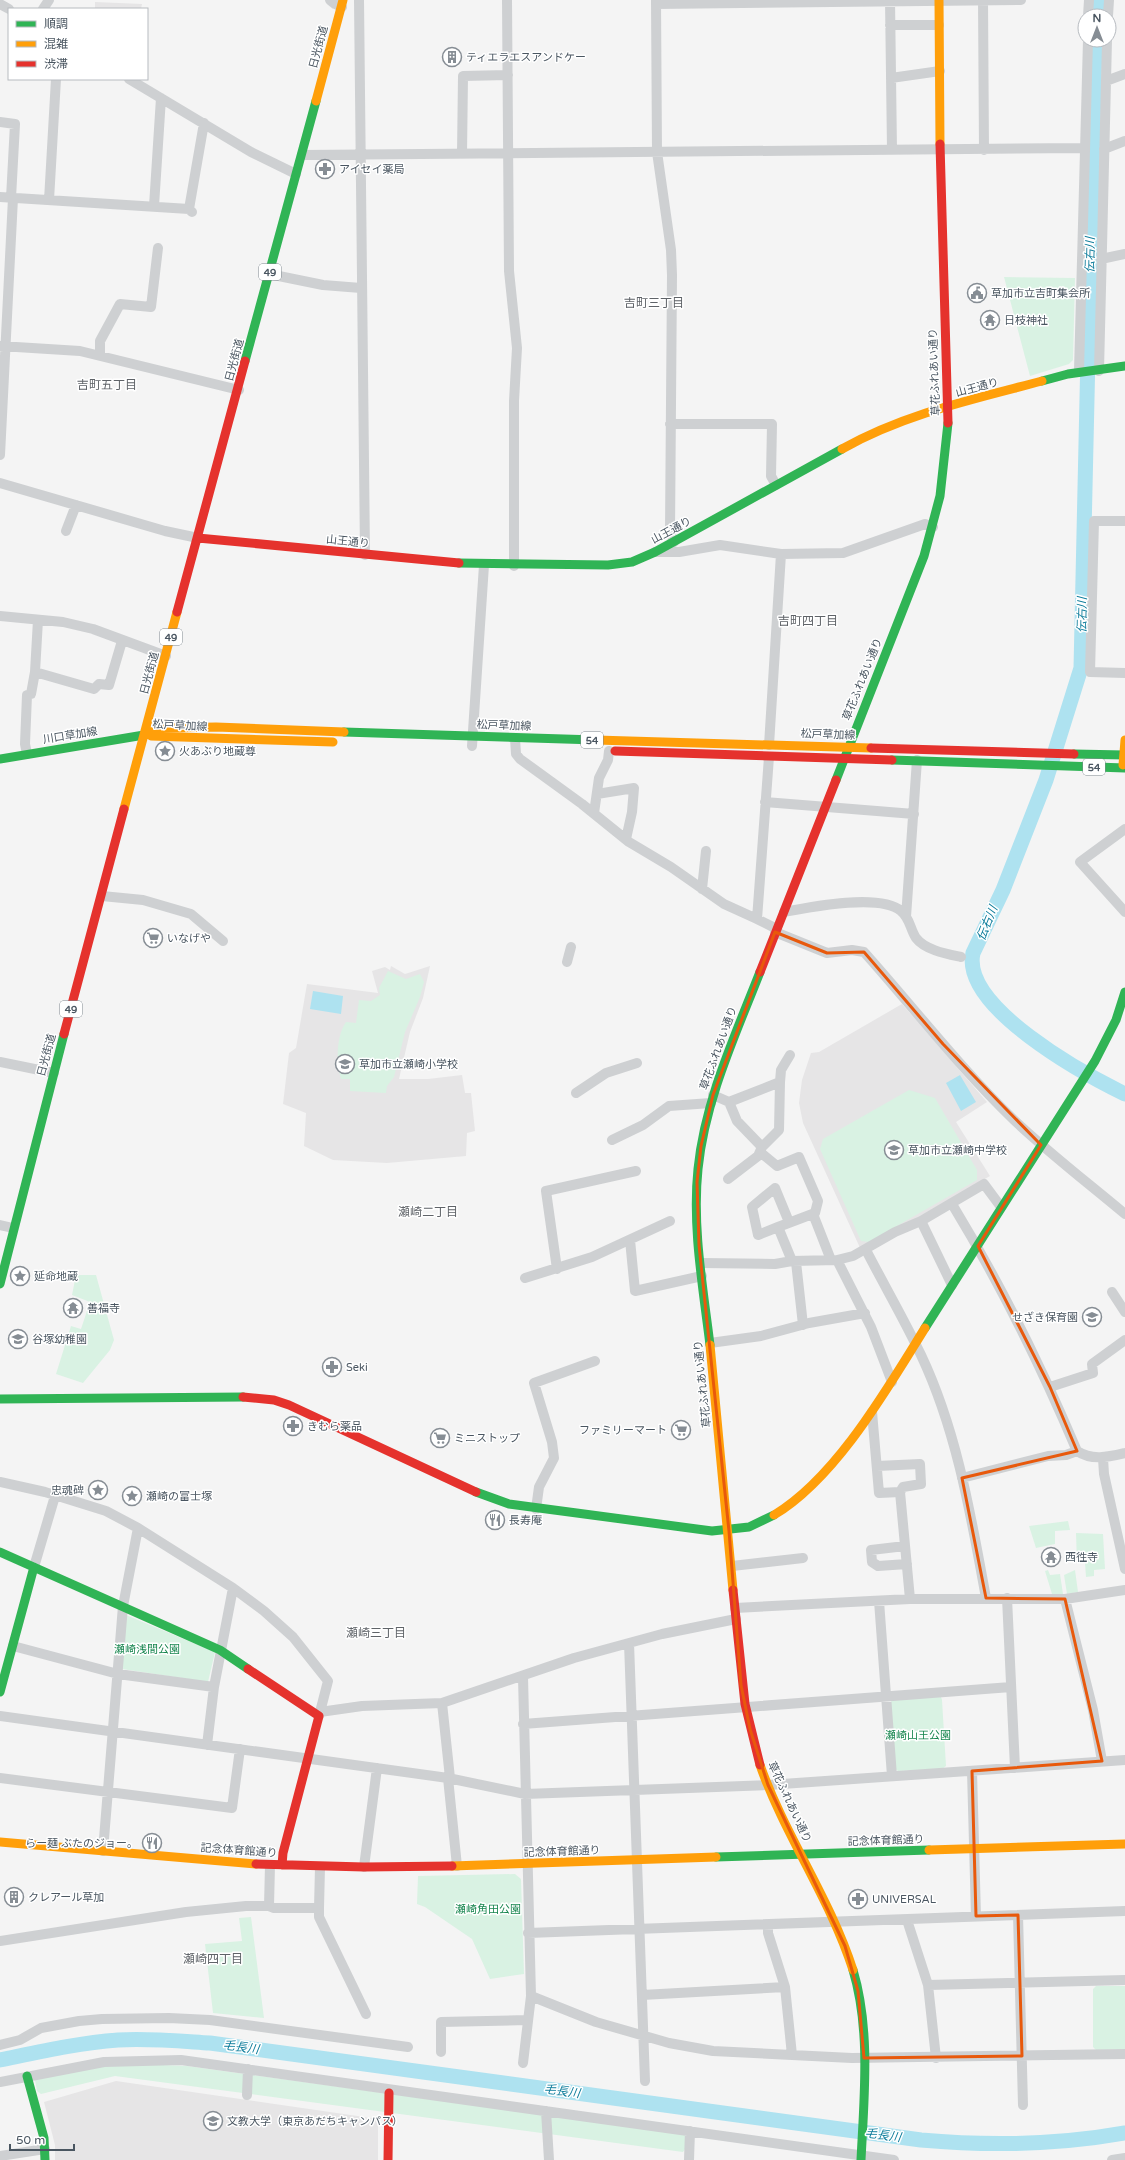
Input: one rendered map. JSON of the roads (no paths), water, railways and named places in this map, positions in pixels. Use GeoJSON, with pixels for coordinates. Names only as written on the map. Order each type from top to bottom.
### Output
{"type":"FeatureCollection","features":[{"type":"Feature","properties":{"kind":"street"},"geometry":{"type":"LineString","coordinates":[[44,8],[50,0]]}},
{"type":"Feature","properties":{"kind":"street"},"geometry":{"type":"LineString","coordinates":[[330,0],[334,4],[343,3]]}},
{"type":"Feature","properties":{"kind":"street"},"geometry":{"type":"LineString","coordinates":[[358,0],[365,556]]}},
{"type":"Feature","properties":{"kind":"street"},"geometry":{"type":"LineString","coordinates":[[507,0],[510,272],[517,348],[514,401],[514,566]]}},
{"type":"Feature","properties":{"kind":"street","name":"草花ふれあい通り"},"geometry":{"type":"LineString","coordinates":[[862,2156],[864,2032],[858,1991],[852,1964],[835,1922],[768,1785],[758,1761],[742,1685],[729,1531],[710,1343],[700,1263],[697,1182],[701,1146],[712,1099],[776,930],[919,568],[933,527],[945,466],[948,407],[940,150],[939,0]]}},
{"type":"Feature","properties":{"kind":"street"},"geometry":{"type":"LineString","coordinates":[[983,0],[984,150]]}},
{"type":"Feature","properties":{"kind":"street"},"geometry":{"type":"LineString","coordinates":[[674,542],[670,532],[672,275],[657,152],[656,2],[1021,0]]}},
{"type":"Feature","properties":{"kind":"street"},"geometry":{"type":"LineString","coordinates":[[890,1],[892,150]]}},
{"type":"Feature","properties":{"kind":"street","name":"日光街道"},"geometry":{"type":"LineString","coordinates":[[0,1284],[13,1228],[144,735],[343,3]]}},
{"type":"Feature","properties":{"kind":"street"},"geometry":{"type":"LineString","coordinates":[[890,24],[939,24]]}},
{"type":"Feature","properties":{"kind":"street"},"geometry":{"type":"LineString","coordinates":[[1080,371],[1088,48]]}},
{"type":"Feature","properties":{"kind":"street"},"geometry":{"type":"LineString","coordinates":[[1096,371],[1108,48]]}},
{"type":"Feature","properties":{"kind":"street"},"geometry":{"type":"LineString","coordinates":[[891,78],[940,70]]}},
{"type":"Feature","properties":{"kind":"street"},"geometry":{"type":"LineString","coordinates":[[1106,81],[1125,74]]}},
{"type":"Feature","properties":{"kind":"street"},"geometry":{"type":"LineString","coordinates":[[462,154],[463,76],[508,75]]}},
{"type":"Feature","properties":{"kind":"street"},"geometry":{"type":"LineString","coordinates":[[49,200],[56,80]]}},
{"type":"Feature","properties":{"kind":"street"},"geometry":{"type":"LineString","coordinates":[[131,80],[251,152],[296,174]]}},
{"type":"Feature","properties":{"kind":"street"},"geometry":{"type":"LineString","coordinates":[[154,206],[161,98]]}},
{"type":"Feature","properties":{"kind":"street"},"geometry":{"type":"LineString","coordinates":[[0,122],[15,124],[3,347],[0,455]]}},
{"type":"Feature","properties":{"kind":"street"},"geometry":{"type":"LineString","coordinates":[[0,197],[154,206],[190,210],[204,123]]}},
{"type":"Feature","properties":{"kind":"street"},"geometry":{"type":"LineString","coordinates":[[1104,149],[1125,141]]}},
{"type":"Feature","properties":{"kind":"street"},"geometry":{"type":"LineString","coordinates":[[302,155],[361,156],[509,153],[1085,148]]}},
{"type":"Feature","properties":{"kind":"street"},"geometry":{"type":"LineString","coordinates":[[100,355],[100,341],[120,304],[151,307],[158,248]]}},
{"type":"Feature","properties":{"kind":"street"},"geometry":{"type":"LineString","coordinates":[[1101,259],[1125,254]]}},
{"type":"Feature","properties":{"kind":"street"},"geometry":{"type":"LineString","coordinates":[[269,274],[323,285],[361,288]]}},
{"type":"Feature","properties":{"kind":"street"},"geometry":{"type":"LineString","coordinates":[[3,347],[80,350],[239,390]]}},
{"type":"Feature","properties":{"kind":"street","name":"山王通り"},"geometry":{"type":"LineString","coordinates":[[198,538],[365,556],[484,565],[514,566],[620,564],[632,562],[674,542],[776,485],[880,430],[910,418],[1080,371],[1096,371],[1125,366]]}},
{"type":"Feature","properties":{"kind":"street"},"geometry":{"type":"LineString","coordinates":[[670,424],[772,424],[771,476],[776,485]]}},
{"type":"Feature","properties":{"kind":"street"},"geometry":{"type":"LineString","coordinates":[[0,484],[165,531],[198,538]]}},
{"type":"Feature","properties":{"kind":"street"},"geometry":{"type":"LineString","coordinates":[[66,531],[76,505]]}},
{"type":"Feature","properties":{"kind":"street"},"geometry":{"type":"LineString","coordinates":[[1125,521],[1094,521],[1090,672],[1125,673]]}},
{"type":"Feature","properties":{"kind":"street"},"geometry":{"type":"LineString","coordinates":[[655,552],[679,552],[720,545],[781,554],[843,553],[925,524],[933,527]]}},
{"type":"Feature","properties":{"kind":"street"},"geometry":{"type":"LineString","coordinates":[[769,745],[781,554]]}},
{"type":"Feature","properties":{"kind":"street"},"geometry":{"type":"LineString","coordinates":[[472,744],[484,565]]}},
{"type":"Feature","properties":{"kind":"street"},"geometry":{"type":"LineString","coordinates":[[0,616],[63,622],[166,656]]}},
{"type":"Feature","properties":{"kind":"street"},"geometry":{"type":"LineString","coordinates":[[27,754],[24,744],[27,695],[31,694],[35,672],[38,620]]}},
{"type":"Feature","properties":{"kind":"street"},"geometry":{"type":"LineString","coordinates":[[35,672],[94,689],[99,684],[109,685],[122,641]]}},
{"type":"Feature","properties":{"kind":"street","name":"松戸草加線"},"geometry":{"type":"LineString","coordinates":[[144,735],[162,728],[216,727],[472,744],[769,745],[1042,754],[1124,755]]}},
{"type":"Feature","properties":{"kind":"street","name":"松戸草加線"},"geometry":{"type":"LineString","coordinates":[[144,735],[159,738],[339,742]]}},
{"type":"Feature","properties":{"kind":"street","name":"川口草加線"},"geometry":{"type":"LineString","coordinates":[[0,759],[144,735]]}},
{"type":"Feature","properties":{"kind":"street"},"geometry":{"type":"LineString","coordinates":[[1124,768],[1125,740]]}},
{"type":"Feature","properties":{"kind":"street"},"geometry":{"type":"LineString","coordinates":[[516,745],[516,754],[520,759],[594,813],[626,839],[724,904],[827,953],[852,950],[864,952],[943,1044],[1008,1114],[1041,1145],[1125,1214]]}},
{"type":"Feature","properties":{"kind":"street"},"geometry":{"type":"LineString","coordinates":[[594,813],[599,778],[608,760],[605,751]]}},
{"type":"Feature","properties":{"kind":"street","name":"54"},"geometry":{"type":"LineString","coordinates":[[605,751],[769,757],[917,760],[1124,768]]}},
{"type":"Feature","properties":{"kind":"street"},"geometry":{"type":"LineString","coordinates":[[757,919],[769,757]]}},
{"type":"Feature","properties":{"kind":"street"},"geometry":{"type":"LineString","coordinates":[[906,917],[917,760]]}},
{"type":"Feature","properties":{"kind":"street"},"geometry":{"type":"LineString","coordinates":[[597,794],[634,788],[632,812],[626,839]]}},
{"type":"Feature","properties":{"kind":"street"},"geometry":{"type":"LineString","coordinates":[[766,802],[914,814]]}},
{"type":"Feature","properties":{"kind":"street"},"geometry":{"type":"LineString","coordinates":[[1125,829],[1080,862],[1125,912]]}},
{"type":"Feature","properties":{"kind":"street"},"geometry":{"type":"LineString","coordinates":[[702,889],[706,851]]}},
{"type":"Feature","properties":{"kind":"street"},"geometry":{"type":"LineString","coordinates":[[102,896],[143,900],[191,914],[223,941]]}},
{"type":"Feature","properties":{"kind":"street"},"geometry":{"type":"LineString","coordinates":[[784,912],[830,904],[869,903],[890,906],[901,910],[916,938],[924,944],[941,952],[961,957]]}},
{"type":"Feature","properties":{"kind":"street"},"geometry":{"type":"LineString","coordinates":[[568,962],[571,947]]}},
{"type":"Feature","properties":{"kind":"street"},"geometry":{"type":"LineString","coordinates":[[0,1399],[252,1397],[274,1400],[289,1405],[490,1499],[536,1509],[674,1527],[729,1531],[759,1524],[773,1517],[793,1502],[835,1457],[872,1412],[1095,1060],[1116,1020],[1125,992]]}},
{"type":"Feature","properties":{"kind":"street"},"geometry":{"type":"LineString","coordinates":[[728,1179],[758,1156],[761,1149],[779,1130],[781,1070],[790,1055]]}},
{"type":"Feature","properties":{"kind":"street"},"geometry":{"type":"LineString","coordinates":[[0,1062],[54,1073]]}},
{"type":"Feature","properties":{"kind":"street"},"geometry":{"type":"LineString","coordinates":[[576,1093],[606,1073],[637,1063]]}},
{"type":"Feature","properties":{"kind":"street"},"geometry":{"type":"LineString","coordinates":[[612,1140],[643,1125],[669,1106],[712,1099],[729,1102],[780,1082]]}},
{"type":"Feature","properties":{"kind":"street"},"geometry":{"type":"LineString","coordinates":[[729,1102],[737,1121],[777,1166],[799,1157],[818,1201],[815,1213],[758,1235],[752,1207],[775,1188],[789,1222]]}},
{"type":"Feature","properties":{"kind":"street"},"geometry":{"type":"LineString","coordinates":[[556,1269],[546,1191],[636,1171]]}},
{"type":"Feature","properties":{"kind":"street"},"geometry":{"type":"LineString","coordinates":[[700,1263],[775,1264],[834,1260],[852,1256],[866,1250],[895,1232],[921,1221],[984,1184],[1001,1208]]}},
{"type":"Feature","properties":{"kind":"street"},"geometry":{"type":"LineString","coordinates":[[952,1204],[978,1246],[1050,1387],[1077,1451],[1086,1456],[1103,1458],[1125,1453]]}},
{"type":"Feature","properties":{"kind":"street"},"geometry":{"type":"LineString","coordinates":[[813,1214],[834,1260],[865,1313],[892,1382]]}},
{"type":"Feature","properties":{"kind":"street"},"geometry":{"type":"LineString","coordinates":[[525,1278],[592,1258],[670,1221]]}},
{"type":"Feature","properties":{"kind":"street"},"geometry":{"type":"LineString","coordinates":[[921,1221],[952,1285]]}},
{"type":"Feature","properties":{"kind":"street"},"geometry":{"type":"LineString","coordinates":[[0,1225],[13,1228]]}},
{"type":"Feature","properties":{"kind":"street"},"geometry":{"type":"LineString","coordinates":[[778,1227],[794,1262],[803,1324]]}},
{"type":"Feature","properties":{"kind":"street"},"geometry":{"type":"LineString","coordinates":[[630,1240],[635,1291],[702,1276]]}},
{"type":"Feature","properties":{"kind":"street"},"geometry":{"type":"LineString","coordinates":[[866,1250],[915,1344],[943,1412],[972,1519],[986,1598]]}},
{"type":"Feature","properties":{"kind":"street"},"geometry":{"type":"LineString","coordinates":[[1112,1292],[1125,1312]]}},
{"type":"Feature","properties":{"kind":"street"},"geometry":{"type":"LineString","coordinates":[[710,1343],[761,1336],[803,1324],[865,1313]]}},
{"type":"Feature","properties":{"kind":"street"},"geometry":{"type":"LineString","coordinates":[[1050,1387],[1093,1373],[1092,1364],[1125,1340]]}},
{"type":"Feature","properties":{"kind":"street"},"geometry":{"type":"LineString","coordinates":[[536,1509],[539,1487],[554,1458],[552,1442],[534,1383],[595,1361]]}},
{"type":"Feature","properties":{"kind":"street"},"geometry":{"type":"LineString","coordinates":[[872,1412],[879,1493],[900,1492]]}},
{"type":"Feature","properties":{"kind":"street"},"geometry":{"type":"LineString","coordinates":[[962,1478],[1048,1456],[1066,1455],[1077,1451]]}},
{"type":"Feature","properties":{"kind":"street"},"geometry":{"type":"LineString","coordinates":[[1103,1458],[1105,1479],[1125,1569]]}},
{"type":"Feature","properties":{"kind":"street"},"geometry":{"type":"LineString","coordinates":[[877,1466],[920,1464],[921,1484],[903,1487],[900,1492],[910,1599]]}},
{"type":"Feature","properties":{"kind":"street"},"geometry":{"type":"LineString","coordinates":[[0,1482],[106,1511],[138,1528],[233,1588],[293,1637],[328,1680],[309,1759],[283,1853],[282,1865]]}},
{"type":"Feature","properties":{"kind":"street"},"geometry":{"type":"LineString","coordinates":[[0,1692],[55,1496]]}},
{"type":"Feature","properties":{"kind":"street"},"geometry":{"type":"LineString","coordinates":[[103,1851],[114,1732],[123,1606],[138,1528]]}},
{"type":"Feature","properties":{"kind":"street"},"geometry":{"type":"LineString","coordinates":[[905,1546],[871,1550],[872,1562],[878,1566],[907,1564]]}},
{"type":"Feature","properties":{"kind":"street"},"geometry":{"type":"LineString","coordinates":[[0,1552],[220,1650],[319,1714],[362,1706],[442,1702],[523,1677],[574,1658],[629,1643],[736,1619]]}},
{"type":"Feature","properties":{"kind":"street"},"geometry":{"type":"LineString","coordinates":[[732,1566],[803,1558]]}},
{"type":"Feature","properties":{"kind":"street"},"geometry":{"type":"LineString","coordinates":[[207,1745],[214,1686],[233,1588]]}},
{"type":"Feature","properties":{"kind":"street"},"geometry":{"type":"LineString","coordinates":[[735,1608],[910,1599],[1065,1599],[1125,1590]]}},
{"type":"Feature","properties":{"kind":"street"},"geometry":{"type":"LineString","coordinates":[[1007,1598],[1015,1768]]}},
{"type":"Feature","properties":{"kind":"street"},"geometry":{"type":"LineString","coordinates":[[1065,1599],[1093,1710],[1102,1761]]}},
{"type":"Feature","properties":{"kind":"street"},"geometry":{"type":"LineString","coordinates":[[879,1601],[892,1776]]}},
{"type":"Feature","properties":{"kind":"street"},"geometry":{"type":"LineString","coordinates":[[629,1643],[645,2081]]}},
{"type":"Feature","properties":{"kind":"street"},"geometry":{"type":"LineString","coordinates":[[12,1646],[118,1674],[214,1686]]}},
{"type":"Feature","properties":{"kind":"street"},"geometry":{"type":"LineString","coordinates":[[523,1677],[524,1794],[531,1996],[523,2063]]}},
{"type":"Feature","properties":{"kind":"street"},"geometry":{"type":"LineString","coordinates":[[524,1724],[1011,1687]]}},
{"type":"Feature","properties":{"kind":"street"},"geometry":{"type":"LineString","coordinates":[[442,1702],[456,1866]]}},
{"type":"Feature","properties":{"kind":"street"},"geometry":{"type":"LineString","coordinates":[[0,1716],[449,1778],[524,1794],[768,1785],[1125,1760]]}},
{"type":"Feature","properties":{"kind":"street"},"geometry":{"type":"LineString","coordinates":[[0,1778],[232,1808],[240,1749]]}},
{"type":"Feature","properties":{"kind":"street"},"geometry":{"type":"LineString","coordinates":[[364,1867],[377,1768]]}},
{"type":"Feature","properties":{"kind":"street"},"geometry":{"type":"LineString","coordinates":[[972,1771],[976,1916]]}},
{"type":"Feature","properties":{"kind":"street","name":"記念体育館通り"},"geometry":{"type":"LineString","coordinates":[[0,1842],[270,1865],[320,1867],[527,1864],[1125,1844]]}},
{"type":"Feature","properties":{"kind":"street"},"geometry":{"type":"LineString","coordinates":[[269,1906],[270,1865]]}},
{"type":"Feature","properties":{"kind":"street"},"geometry":{"type":"LineString","coordinates":[[320,1867],[319,1918],[366,2014]]}},
{"type":"Feature","properties":{"kind":"street"},"geometry":{"type":"LineString","coordinates":[[0,1941],[186,1912],[246,1906],[269,1906],[274,1908],[319,1908]]}},
{"type":"Feature","properties":{"kind":"street"},"geometry":{"type":"LineString","coordinates":[[528,1933],[1125,1911]]}},
{"type":"Feature","properties":{"kind":"street"},"geometry":{"type":"LineString","coordinates":[[1018,1915],[1021,1982],[1023,2105]]}},
{"type":"Feature","properties":{"kind":"street"},"geometry":{"type":"LineString","coordinates":[[907,1920],[928,1985],[936,2058]]}},
{"type":"Feature","properties":{"kind":"street"},"geometry":{"type":"LineString","coordinates":[[768,1925],[768,1933],[785,1987],[792,2055]]}},
{"type":"Feature","properties":{"kind":"street"},"geometry":{"type":"LineString","coordinates":[[928,1985],[1125,1980]]}},
{"type":"Feature","properties":{"kind":"street"},"geometry":{"type":"LineString","coordinates":[[642,1995],[785,1987]]}},
{"type":"Feature","properties":{"kind":"street"},"geometry":{"type":"LineString","coordinates":[[531,1996],[596,2022],[669,2043],[712,2051],[864,2058],[1125,2054]]}},
{"type":"Feature","properties":{"kind":"street"},"geometry":{"type":"LineString","coordinates":[[0,2044],[20,2040],[41,2028],[79,2021],[102,2019],[170,2018],[210,2020],[408,2047]]}},
{"type":"Feature","properties":{"kind":"street"},"geometry":{"type":"LineString","coordinates":[[441,2052],[441,2022],[527,2020]]}},
{"type":"Feature","properties":{"kind":"street"},"geometry":{"type":"LineString","coordinates":[[0,2082],[104,2062],[134,2060],[181,2060],[389,2091],[546,2111],[894,2160]]}},
{"type":"Feature","properties":{"kind":"street"},"geometry":{"type":"LineString","coordinates":[[247,2095],[248,2069]]}},
{"type":"Feature","properties":{"kind":"street"},"geometry":{"type":"LineString","coordinates":[[27,2076],[45,2149],[45,2160]]}},
{"type":"Feature","properties":{"kind":"street"},"geometry":{"type":"LineString","coordinates":[[388,2160],[389,2091]]}},
{"type":"Feature","properties":{"kind":"street"},"geometry":{"type":"LineString","coordinates":[[546,2111],[549,2160]]}},
{"type":"Feature","properties":{"kind":"street"},"geometry":{"type":"LineString","coordinates":[[689,2160],[690,2131]]}},
{"type":"Feature","properties":{"kind":"street"},"geometry":{"type":"LineString","coordinates":[[0,2156],[45,2149]]}},
{"type":"Feature","properties":{"kind":"street"},"geometry":{"type":"LineString","coordinates":[[1112,2160],[1125,2158]]}},
{"type":"Feature","properties":{"kind":"water"},"geometry":{"type":"Polygon","coordinates":[[[313,991],[343,996],[341,1014],[310,1009],[313,991]]]}},
{"type":"Feature","properties":{"kind":"water"},"geometry":{"type":"Polygon","coordinates":[[[960,1075],[976,1102],[961,1111],[946,1083],[960,1075]]]}},
{"type":"Feature","properties":{"kind":"waterway","name":"伝右川"},"geometry":{"type":"LineString","coordinates":[[1096,8],[1097,0]]}},
{"type":"Feature","properties":{"kind":"waterway","name":"伝右川"},"geometry":{"type":"LineString","coordinates":[[1095,48],[1081,668],[1046,780],[1003,890],[973,953],[974,974],[986,995],[1005,1016],[1029,1036],[1056,1055],[1125,1094]]}},
{"type":"Feature","properties":{"kind":"waterway","name":"毛長川"},"geometry":{"type":"LineString","coordinates":[[0,2060],[103,2041],[141,2039],[210,2043],[921,2140],[998,2144],[1074,2140],[1125,2133]]}},
{"type":"Feature","properties":{"kind":"place","name":"ティエラエスアンドケー"},"geometry":{"type":"Point","coordinates":[452,57]}},
{"type":"Feature","properties":{"kind":"place","name":"アイセイ薬局"},"geometry":{"type":"Point","coordinates":[325,169]}},
{"type":"Feature","properties":{"kind":"place","name":"草加市立吉町集会所"},"geometry":{"type":"Point","coordinates":[977,293]}},
{"type":"Feature","properties":{"kind":"place","name":"日枝神社"},"geometry":{"type":"Point","coordinates":[990,320]}},
{"type":"Feature","properties":{"kind":"place","name":"火あぶり地蔵尊"},"geometry":{"type":"Point","coordinates":[165,751]}},
{"type":"Feature","properties":{"kind":"place","name":"いなげや"},"geometry":{"type":"Point","coordinates":[153,938]}},
{"type":"Feature","properties":{"kind":"place","name":"草加市立瀬崎小学校"},"geometry":{"type":"Point","coordinates":[345,1064]}},
{"type":"Feature","properties":{"kind":"place","name":"草加市立瀬崎中学校"},"geometry":{"type":"Point","coordinates":[894,1150]}},
{"type":"Feature","properties":{"kind":"place","name":"延命地蔵"},"geometry":{"type":"Point","coordinates":[20,1276]}},
{"type":"Feature","properties":{"kind":"place","name":"善福寺"},"geometry":{"type":"Point","coordinates":[73,1308]}},
{"type":"Feature","properties":{"kind":"place","name":"せざき保育園"},"geometry":{"type":"Point","coordinates":[1092,1317]}},
{"type":"Feature","properties":{"kind":"place","name":"谷塚幼稚園"},"geometry":{"type":"Point","coordinates":[18,1339]}},
{"type":"Feature","properties":{"kind":"place","name":"Seki"},"geometry":{"type":"Point","coordinates":[332,1367]}},
{"type":"Feature","properties":{"kind":"place","name":"きむら薬品"},"geometry":{"type":"Point","coordinates":[293,1426]}},
{"type":"Feature","properties":{"kind":"place","name":"ファミリーマート"},"geometry":{"type":"Point","coordinates":[681,1430]}},
{"type":"Feature","properties":{"kind":"place","name":"ミニストップ"},"geometry":{"type":"Point","coordinates":[440,1438]}},
{"type":"Feature","properties":{"kind":"place","name":"忠魂碑"},"geometry":{"type":"Point","coordinates":[98,1490]}},
{"type":"Feature","properties":{"kind":"place","name":"瀬崎の富士塚"},"geometry":{"type":"Point","coordinates":[132,1496]}},
{"type":"Feature","properties":{"kind":"place","name":"長寿庵"},"geometry":{"type":"Point","coordinates":[495,1520]}},
{"type":"Feature","properties":{"kind":"place","name":"西徃寺"},"geometry":{"type":"Point","coordinates":[1051,1557]}},
{"type":"Feature","properties":{"kind":"place","name":"らー麺 ぶたのジョー。"},"geometry":{"type":"Point","coordinates":[152,1843]}},
{"type":"Feature","properties":{"kind":"place","name":"クレアール草加"},"geometry":{"type":"Point","coordinates":[14,1897]}},
{"type":"Feature","properties":{"kind":"place","name":"UNIVERSAL"},"geometry":{"type":"Point","coordinates":[858,1899]}},
{"type":"Feature","properties":{"kind":"place","name":"文教大学（東京あだちキャンパス）"},"geometry":{"type":"Point","coordinates":[213,2121]}},
{"type":"Feature","properties":{"kind":"district","name":"吉町三丁目"},"geometry":{"type":"Point","coordinates":[654,303]}},
{"type":"Feature","properties":{"kind":"district","name":"吉町五丁目"},"geometry":{"type":"Point","coordinates":[107,385]}},
{"type":"Feature","properties":{"kind":"district","name":"吉町四丁目"},"geometry":{"type":"Point","coordinates":[808,621]}},
{"type":"Feature","properties":{"kind":"district","name":"瀬崎二丁目"},"geometry":{"type":"Point","coordinates":[428,1212]}},
{"type":"Feature","properties":{"kind":"district","name":"瀬崎三丁目"},"geometry":{"type":"Point","coordinates":[376,1633]}},
{"type":"Feature","properties":{"kind":"district","name":"瀬崎四丁目"},"geometry":{"type":"Point","coordinates":[213,1959]}},
{"type":"Feature","properties":{"kind":"park label","name":"瀬崎浅間公園"},"geometry":{"type":"Point","coordinates":[147,1649]}},
{"type":"Feature","properties":{"kind":"park label","name":"瀬崎山王公園"},"geometry":{"type":"Point","coordinates":[918,1735]}},
{"type":"Feature","properties":{"kind":"park label","name":"瀬崎角田公園"},"geometry":{"type":"Point","coordinates":[488,1909]}}]}
